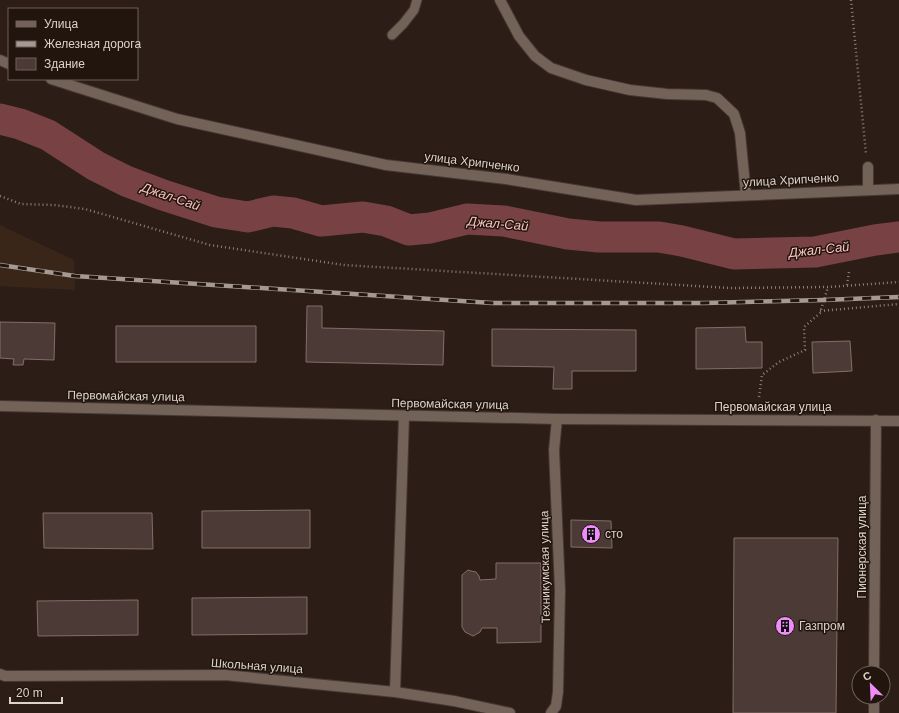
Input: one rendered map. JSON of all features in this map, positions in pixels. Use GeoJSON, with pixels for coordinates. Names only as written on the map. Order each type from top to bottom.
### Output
{"type":"FeatureCollection","features":[{"type":"Feature","properties":{"kind":"street"},"geometry":{"type":"LineString","coordinates":[[500,0],[519,36],[535,56],[551,68],[586,80],[630,90],[667,94],[706,95],[717,98],[734,114],[740,133],[746,195]]}},
{"type":"Feature","properties":{"kind":"street","name":"улица Хрипченко"},"geometry":{"type":"LineString","coordinates":[[54,80],[178,119],[386,165],[506,179],[636,200],[899,189]]}},
{"type":"Feature","properties":{"kind":"street"},"geometry":{"type":"LineString","coordinates":[[868,167],[868,190]]}},
{"type":"Feature","properties":{"kind":"street","name":"Первомайская улица"},"geometry":{"type":"LineString","coordinates":[[0,406],[557,419],[899,421]]}},
{"type":"Feature","properties":{"kind":"street"},"geometry":{"type":"LineString","coordinates":[[395,692],[404,416]]}},
{"type":"Feature","properties":{"kind":"street","name":"Техникумская улица"},"geometry":{"type":"LineString","coordinates":[[551,713],[556,706],[558,692],[560,598],[554,450],[557,419]]}},
{"type":"Feature","properties":{"kind":"street","name":"Пионерская улица"},"geometry":{"type":"LineString","coordinates":[[874,665],[876,420]]}},
{"type":"Feature","properties":{"kind":"street","name":"Школьная улица"},"geometry":{"type":"LineString","coordinates":[[0,674],[5,676],[226,675],[395,692],[454,701],[510,713]]}},
{"type":"Feature","properties":{"kind":"lane"},"geometry":{"type":"LineString","coordinates":[[392,35],[414,10],[417,0]]}},
{"type":"Feature","properties":{"kind":"path"},"geometry":{"type":"LineString","coordinates":[[851,0],[868,167]]}},
{"type":"Feature","properties":{"kind":"path"},"geometry":{"type":"LineString","coordinates":[[0,196],[21,204],[54,205],[85,209],[210,244],[344,265],[730,288],[828,287],[899,282]]}},
{"type":"Feature","properties":{"kind":"path"},"geometry":{"type":"LineString","coordinates":[[848,285],[849,272]]}},
{"type":"Feature","properties":{"kind":"path"},"geometry":{"type":"LineString","coordinates":[[759,397],[762,375],[779,362],[805,350],[804,327],[820,313],[828,287]]}},
{"type":"Feature","properties":{"kind":"path"},"geometry":{"type":"LineString","coordinates":[[820,311],[899,304]]}},
{"type":"Feature","properties":{"kind":"shaded area"},"geometry":{"type":"Polygon","coordinates":[[[0,225],[74,260],[75,290],[0,286],[0,225]]]}},
{"type":"Feature","properties":{"kind":"building"},"geometry":{"type":"Polygon","coordinates":[[[307,306],[322,306],[322,328],[444,331],[443,365],[306,362],[307,306]]]}},
{"type":"Feature","properties":{"kind":"building"},"geometry":{"type":"Polygon","coordinates":[[[0,322],[55,323],[54,360],[24,359],[23,365],[13,365],[14,359],[0,358],[0,322]]]}},
{"type":"Feature","properties":{"kind":"building"},"geometry":{"type":"Polygon","coordinates":[[[116,326],[256,326],[256,362],[116,362],[116,326]]]}},
{"type":"Feature","properties":{"kind":"building"},"geometry":{"type":"Polygon","coordinates":[[[745,327],[746,342],[762,342],[762,368],[696,369],[696,328],[745,327]]]}},
{"type":"Feature","properties":{"kind":"building"},"geometry":{"type":"Polygon","coordinates":[[[492,329],[636,330],[636,371],[572,371],[572,389],[553,389],[554,367],[492,366],[492,329]]]}},
{"type":"Feature","properties":{"kind":"building"},"geometry":{"type":"Polygon","coordinates":[[[850,341],[852,371],[813,373],[812,342],[850,341]]]}},
{"type":"Feature","properties":{"kind":"building"},"geometry":{"type":"Polygon","coordinates":[[[310,510],[310,548],[202,548],[202,511],[310,510]]]}},
{"type":"Feature","properties":{"kind":"building"},"geometry":{"type":"Polygon","coordinates":[[[43,513],[152,513],[153,549],[44,548],[43,513]]]}},
{"type":"Feature","properties":{"kind":"building","name":"сто"},"geometry":{"type":"Polygon","coordinates":[[[571,520],[611,521],[612,548],[571,547],[571,520]]]}},
{"type":"Feature","properties":{"kind":"building","name":"Газпром"},"geometry":{"type":"Polygon","coordinates":[[[734,538],[838,538],[836,713],[733,713],[734,538]]]}},
{"type":"Feature","properties":{"kind":"building"},"geometry":{"type":"Polygon","coordinates":[[[496,563],[541,563],[541,642],[497,643],[497,628],[482,628],[480,632],[473,636],[465,632],[462,627],[462,575],[468,570],[476,572],[480,580],[496,579],[496,563]]]}},
{"type":"Feature","properties":{"kind":"building"},"geometry":{"type":"Polygon","coordinates":[[[307,597],[307,634],[192,635],[192,598],[307,597]]]}},
{"type":"Feature","properties":{"kind":"building"},"geometry":{"type":"Polygon","coordinates":[[[138,600],[138,635],[38,636],[37,601],[138,600]]]}},
{"type":"Feature","properties":{"kind":"waterway","name":"Джал-Сай"},"geometry":{"type":"LineString","coordinates":[[0,119],[20,124],[48,135],[96,166],[126,181],[216,212],[248,217],[273,211],[293,213],[321,221],[363,217],[386,221],[409,230],[430,228],[467,219],[504,221],[568,234],[599,237],[659,237],[734,254],[815,252],[875,240],[899,237]]}},
{"type":"Feature","properties":{"kind":"railway"},"geometry":{"type":"LineString","coordinates":[[0,265],[75,276],[492,303],[704,303],[899,297]]}},
{"type":"Feature","properties":{"kind":"place","name":"сто"},"geometry":{"type":"Point","coordinates":[591,534]}},
{"type":"Feature","properties":{"kind":"place","name":"Газпром"},"geometry":{"type":"Point","coordinates":[785,626]}}]}
